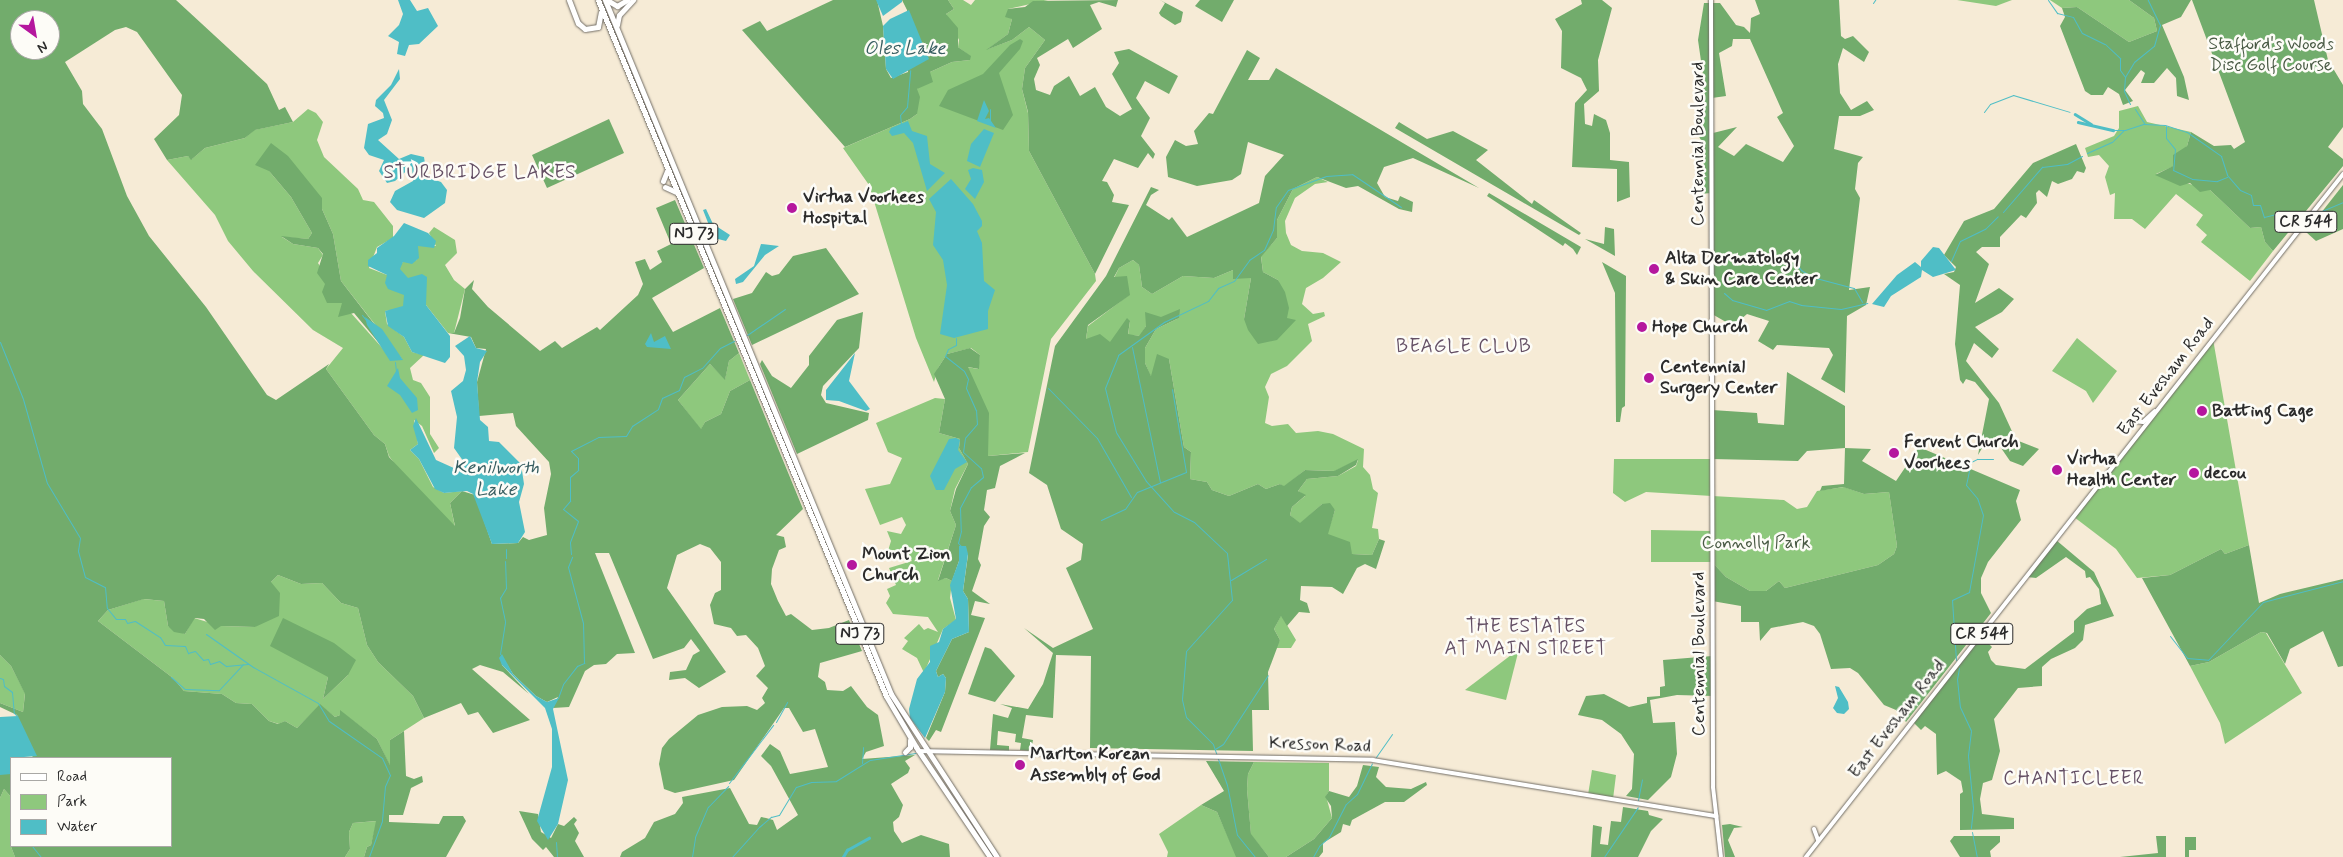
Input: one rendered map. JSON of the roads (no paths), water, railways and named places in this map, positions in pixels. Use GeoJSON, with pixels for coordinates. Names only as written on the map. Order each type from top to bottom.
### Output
{"type":"FeatureCollection","features":[{"type":"Feature","properties":{"kind":"highway"},"geometry":{"type":"LineString","coordinates":[[569,0],[578,23],[588,30],[598,27],[601,21],[599,2]]}},
{"type":"Feature","properties":{"kind":"highway"},"geometry":{"type":"LineString","coordinates":[[606,0],[617,6],[627,0]]}},
{"type":"Feature","properties":{"kind":"highway","name":"NJ 73"},"geometry":{"type":"LineString","coordinates":[[606,0],[883,675],[900,711],[997,857]]}},
{"type":"Feature","properties":{"kind":"highway"},"geometry":{"type":"LineString","coordinates":[[619,33],[619,15],[633,0]]}},
{"type":"Feature","properties":{"kind":"highway","name":"NJ 73"},"geometry":{"type":"LineString","coordinates":[[599,2],[879,681],[918,751],[990,857]]}},
{"type":"Feature","properties":{"kind":"highway"},"geometry":{"type":"LineString","coordinates":[[663,181],[666,168]]}},
{"type":"Feature","properties":{"kind":"highway"},"geometry":{"type":"LineString","coordinates":[[666,187],[677,192]]}},
{"type":"Feature","properties":{"kind":"highway"},"geometry":{"type":"LineString","coordinates":[[905,752],[910,746],[910,737]]}},
{"type":"Feature","properties":{"kind":"main road","name":"Centennial Boulevard"},"geometry":{"type":"LineString","coordinates":[[1711,0],[1713,718],[1716,816],[1721,857]]}},
{"type":"Feature","properties":{"kind":"main road","name":"East Evesham Road"},"geometry":{"type":"LineString","coordinates":[[1806,857],[2343,174]]}},
{"type":"Feature","properties":{"kind":"main road"},"geometry":{"type":"LineString","coordinates":[[2132,421],[2143,422],[2159,408]]}},
{"type":"Feature","properties":{"kind":"main road","name":"Kresson Road"},"geometry":{"type":"LineString","coordinates":[[918,751],[1211,755],[1373,760],[1716,816]]}},
{"type":"Feature","properties":{"kind":"main road"},"geometry":{"type":"LineString","coordinates":[[939,769],[941,752]]}},
{"type":"Feature","properties":{"kind":"main road"},"geometry":{"type":"LineString","coordinates":[[1814,829],[1818,842]]}},
{"type":"Feature","properties":{"kind":"water"},"geometry":{"type":"Polygon","coordinates":[[[398,0],[410,0],[417,11],[428,8],[438,26],[419,44],[409,45],[405,56],[397,54],[399,42],[388,36],[399,25],[403,14],[398,0]]]}},
{"type":"Feature","properties":{"kind":"water"},"geometry":{"type":"Polygon","coordinates":[[[876,0],[902,0],[902,2],[883,16],[876,0]]]}},
{"type":"Feature","properties":{"kind":"water","name":"Oles Lake"},"geometry":{"type":"Polygon","coordinates":[[[909,10],[929,59],[893,79],[886,69],[883,26],[890,19],[909,10]]]}},
{"type":"Feature","properties":{"kind":"water"},"geometry":{"type":"Polygon","coordinates":[[[399,69],[400,79],[384,100],[392,120],[387,134],[378,140],[399,159],[411,154],[424,157],[427,177],[441,182],[447,190],[445,203],[424,218],[397,210],[390,202],[395,191],[413,181],[412,166],[395,181],[387,183],[379,171],[384,160],[369,155],[364,148],[368,124],[384,118],[383,113],[375,106],[376,100],[391,85],[399,69]]]}},
{"type":"Feature","properties":{"kind":"water"},"geometry":{"type":"Polygon","coordinates":[[[984,100],[989,111],[985,119],[989,118],[996,128],[977,121],[984,100]]]}},
{"type":"Feature","properties":{"kind":"water"},"geometry":{"type":"Polygon","coordinates":[[[908,121],[912,131],[927,136],[930,164],[945,173],[927,191],[913,143],[904,133],[892,136],[889,132],[891,128],[908,121]]]}},
{"type":"Feature","properties":{"kind":"water"},"geometry":{"type":"Polygon","coordinates":[[[984,129],[994,133],[980,167],[967,161],[971,144],[984,129]]]}},
{"type":"Feature","properties":{"kind":"water"},"geometry":{"type":"Polygon","coordinates":[[[973,168],[982,170],[984,182],[975,199],[965,189],[971,179],[968,170],[973,168]]]}},
{"type":"Feature","properties":{"kind":"water"},"geometry":{"type":"Polygon","coordinates":[[[951,179],[973,204],[982,221],[982,226],[977,231],[982,243],[984,281],[995,290],[988,311],[988,329],[954,338],[940,334],[947,285],[943,260],[933,245],[936,212],[929,199],[951,179]]]}},
{"type":"Feature","properties":{"kind":"water"},"geometry":{"type":"Polygon","coordinates":[[[706,209],[713,224],[730,235],[726,241],[714,238],[703,210],[706,209]]]}},
{"type":"Feature","properties":{"kind":"water"},"geometry":{"type":"Polygon","coordinates":[[[404,223],[428,233],[436,241],[434,248],[418,246],[419,258],[412,264],[403,262],[400,269],[408,278],[422,274],[427,277],[426,305],[450,336],[450,357],[445,363],[412,352],[404,337],[388,326],[385,311],[403,306],[404,295],[388,289],[385,283],[387,275],[368,266],[368,260],[377,253],[377,248],[394,236],[404,223]]]}},
{"type":"Feature","properties":{"kind":"water"},"geometry":{"type":"Polygon","coordinates":[[[761,244],[779,246],[765,255],[743,282],[736,284],[735,279],[754,266],[761,244]]]}},
{"type":"Feature","properties":{"kind":"water"},"geometry":{"type":"Polygon","coordinates":[[[1933,247],[1939,248],[1956,270],[1933,277],[1922,270],[1921,277],[1891,296],[1884,307],[1872,304],[1897,275],[1915,262],[1921,267],[1921,261],[1933,247]]]}},
{"type":"Feature","properties":{"kind":"water"},"geometry":{"type":"Polygon","coordinates":[[[365,317],[382,329],[403,360],[390,361],[367,325],[365,317]]]}},
{"type":"Feature","properties":{"kind":"water"},"geometry":{"type":"Polygon","coordinates":[[[651,333],[654,342],[665,336],[671,349],[647,347],[645,344],[651,333]]]}},
{"type":"Feature","properties":{"kind":"water","name":"Kenilworth Lake"},"geometry":{"type":"Polygon","coordinates":[[[470,336],[476,348],[487,351],[480,362],[477,382],[480,420],[488,427],[489,441],[499,442],[521,464],[524,484],[519,502],[525,532],[518,543],[492,544],[473,494],[467,491],[444,493],[435,489],[419,459],[410,450],[418,444],[413,426],[416,418],[436,460],[456,469],[466,465],[454,448],[457,417],[451,391],[463,381],[466,370],[464,356],[455,346],[470,336]]]}},
{"type":"Feature","properties":{"kind":"water"},"geometry":{"type":"Polygon","coordinates":[[[855,353],[849,381],[870,409],[866,411],[839,401],[826,400],[826,390],[855,353]]]}},
{"type":"Feature","properties":{"kind":"water"},"geometry":{"type":"Polygon","coordinates":[[[398,368],[400,378],[417,398],[418,410],[412,413],[400,395],[387,386],[398,368]]]}},
{"type":"Feature","properties":{"kind":"water"},"geometry":{"type":"Polygon","coordinates":[[[956,438],[960,440],[958,450],[967,462],[955,469],[944,490],[936,490],[930,476],[949,439],[956,438]]]}},
{"type":"Feature","properties":{"kind":"water"},"geometry":{"type":"Polygon","coordinates":[[[959,546],[966,546],[968,554],[963,591],[968,599],[969,632],[952,639],[936,671],[938,677],[943,674],[946,678],[945,692],[925,738],[910,718],[909,709],[917,679],[930,662],[930,646],[939,642],[943,629],[956,619],[950,585],[959,561],[959,546]]]}},
{"type":"Feature","properties":{"kind":"water"},"geometry":{"type":"Polygon","coordinates":[[[502,654],[513,674],[536,696],[547,702],[559,698],[553,709],[568,780],[558,824],[548,840],[537,821],[552,767],[552,729],[545,708],[502,665],[499,658],[502,654]]]}},
{"type":"Feature","properties":{"kind":"water"},"geometry":{"type":"Polygon","coordinates":[[[1835,686],[1839,687],[1848,702],[1849,709],[1844,714],[1837,713],[1833,708],[1838,698],[1835,686]]]}},
{"type":"Feature","properties":{"kind":"water"},"geometry":{"type":"Polygon","coordinates":[[[18,716],[37,756],[10,757],[10,774],[0,775],[0,717],[18,716]]]}},
{"type":"Feature","properties":{"kind":"waterway"},"geometry":{"type":"LineString","coordinates":[[2048,0],[2057,13],[2073,17],[2082,33],[2105,44],[2120,58],[2120,70],[2125,77]]}},
{"type":"Feature","properties":{"kind":"waterway"},"geometry":{"type":"LineString","coordinates":[[2130,104],[2124,91],[2125,77],[2134,62],[2154,46],[2160,25],[2148,0]]}},
{"type":"Feature","properties":{"kind":"waterway"},"geometry":{"type":"LineString","coordinates":[[901,124],[900,115],[907,107],[910,70]]}},
{"type":"Feature","properties":{"kind":"waterway"},"geometry":{"type":"LineString","coordinates":[[1984,112],[1990,104],[2013,95],[2070,112]]}},
{"type":"Feature","properties":{"kind":"waterway"},"geometry":{"type":"LineString","coordinates":[[990,109],[990,120]]}},
{"type":"Feature","properties":{"kind":"waterway"},"geometry":{"type":"LineString","coordinates":[[2135,109],[2144,123]]}},
{"type":"Feature","properties":{"kind":"waterway"},"geometry":{"type":"LineString","coordinates":[[2075,114],[2091,124]]}},
{"type":"Feature","properties":{"kind":"waterway"},"geometry":{"type":"LineString","coordinates":[[2078,122],[2113,130]]}},
{"type":"Feature","properties":{"kind":"waterway"},"geometry":{"type":"LineString","coordinates":[[2113,130],[2125,130],[2144,124],[2165,125],[2187,132],[2221,156],[2227,175],[2240,190],[2251,195],[2253,205],[2260,205],[2264,217],[2280,213],[2287,217],[2305,217]]}},
{"type":"Feature","properties":{"kind":"waterway"},"geometry":{"type":"LineString","coordinates":[[2166,126],[2166,138],[2175,149],[2173,170],[2192,179],[2217,181],[2227,177]]}},
{"type":"Feature","properties":{"kind":"waterway"},"geometry":{"type":"LineString","coordinates":[[2087,153],[2112,142],[2123,131]]}},
{"type":"Feature","properties":{"kind":"waterway"},"geometry":{"type":"LineString","coordinates":[[2003,212],[2042,167],[2067,164],[2082,156]]}},
{"type":"Feature","properties":{"kind":"waterway"},"geometry":{"type":"LineString","coordinates":[[1255,857],[1237,835],[1227,785],[1213,744],[1186,717],[1182,699],[1186,651],[1232,600],[1227,553],[1194,522],[1174,512],[1146,481],[1116,432],[1105,388],[1118,355],[1164,322],[1208,301],[1218,288],[1234,281],[1249,260],[1264,250],[1273,230],[1276,207],[1288,190],[1326,176],[1352,174],[1401,207]]}},
{"type":"Feature","properties":{"kind":"waterway"},"geometry":{"type":"LineString","coordinates":[[2317,213],[2343,202]]}},
{"type":"Feature","properties":{"kind":"waterway"},"geometry":{"type":"LineString","coordinates":[[1951,261],[1960,241],[1985,229],[1998,216]]}},
{"type":"Feature","properties":{"kind":"waterway"},"geometry":{"type":"LineString","coordinates":[[1787,252],[1801,270],[1812,277],[1854,288],[1862,302]]}},
{"type":"Feature","properties":{"kind":"waterway"},"geometry":{"type":"LineString","coordinates":[[1724,293],[1732,300],[1766,310],[1789,301],[1801,305],[1841,309],[1867,303]]}},
{"type":"Feature","properties":{"kind":"waterway"},"geometry":{"type":"LineString","coordinates":[[747,335],[785,309]]}},
{"type":"Feature","properties":{"kind":"waterway"},"geometry":{"type":"LineString","coordinates":[[362,315],[366,320]]}},
{"type":"Feature","properties":{"kind":"waterway"},"geometry":{"type":"LineString","coordinates":[[956,338],[956,345],[948,349],[945,356],[964,371],[968,379],[966,388],[976,410],[977,424],[965,438],[963,452],[981,468],[983,477],[971,487],[960,508],[961,531],[958,543],[961,546]]}},
{"type":"Feature","properties":{"kind":"waterway"},"geometry":{"type":"LineString","coordinates":[[571,554],[570,542],[578,521],[563,509],[570,501],[570,477],[578,470],[578,458],[571,451],[598,437],[626,436],[632,426],[658,409],[662,398],[679,390],[684,377],[702,368],[720,348],[734,341]]}},
{"type":"Feature","properties":{"kind":"waterway"},"geometry":{"type":"LineString","coordinates":[[0,342],[23,399],[47,483],[80,538],[78,551],[85,577],[105,587],[107,608],[116,619],[125,619],[127,623],[135,621],[160,637],[165,645],[185,646],[188,653],[195,651],[203,660],[208,659],[210,664],[219,661],[226,666],[248,664]]}},
{"type":"Feature","properties":{"kind":"waterway"},"geometry":{"type":"LineString","coordinates":[[1132,347],[1160,482]]}},
{"type":"Feature","properties":{"kind":"waterway"},"geometry":{"type":"LineString","coordinates":[[395,362],[396,371]]}},
{"type":"Feature","properties":{"kind":"waterway"},"geometry":{"type":"LineString","coordinates":[[1048,388],[1097,438],[1131,497]]}},
{"type":"Feature","properties":{"kind":"waterway"},"geometry":{"type":"LineString","coordinates":[[1101,520],[1125,509],[1137,492],[1186,472],[1172,389]]}},
{"type":"Feature","properties":{"kind":"waterway"},"geometry":{"type":"LineString","coordinates":[[1971,462],[1977,459],[1993,459]]}},
{"type":"Feature","properties":{"kind":"waterway"},"geometry":{"type":"LineString","coordinates":[[1956,660],[1952,600],[1969,592],[1983,515],[1977,498],[1966,485],[1970,466]]}},
{"type":"Feature","properties":{"kind":"waterway"},"geometry":{"type":"LineString","coordinates":[[506,549],[506,558]]}},
{"type":"Feature","properties":{"kind":"waterway"},"geometry":{"type":"LineString","coordinates":[[558,698],[563,684],[577,666],[584,663],[583,623],[568,567],[572,557]]}},
{"type":"Feature","properties":{"kind":"waterway"},"geometry":{"type":"LineString","coordinates":[[1231,580],[1266,559]]}},
{"type":"Feature","properties":{"kind":"waterway"},"geometry":{"type":"LineString","coordinates":[[500,654],[505,621],[500,598],[506,588],[505,561]]}},
{"type":"Feature","properties":{"kind":"waterway"},"geometry":{"type":"LineString","coordinates":[[2170,636],[2187,658],[2208,660],[2263,602],[2343,581]]}},
{"type":"Feature","properties":{"kind":"waterway"},"geometry":{"type":"LineString","coordinates":[[206,634],[253,667],[318,703],[329,721],[382,758],[390,775],[385,786],[382,821],[369,857]]}},
{"type":"Feature","properties":{"kind":"waterway"},"geometry":{"type":"LineString","coordinates":[[171,677],[185,689],[219,690],[243,664]]}},
{"type":"Feature","properties":{"kind":"waterway"},"geometry":{"type":"LineString","coordinates":[[1959,668],[1957,679],[1960,707],[1971,731],[1968,756],[1973,808],[1971,828]]}},
{"type":"Feature","properties":{"kind":"waterway"},"geometry":{"type":"LineString","coordinates":[[1215,749],[1223,744],[1268,675]]}},
{"type":"Feature","properties":{"kind":"waterway"},"geometry":{"type":"LineString","coordinates":[[0,678],[3,679],[4,686],[12,692],[14,713],[17,716]]}},
{"type":"Feature","properties":{"kind":"waterway"},"geometry":{"type":"LineString","coordinates":[[776,722],[787,702]]}},
{"type":"Feature","properties":{"kind":"waterway"},"geometry":{"type":"LineString","coordinates":[[729,783],[773,725]]}},
{"type":"Feature","properties":{"kind":"waterway"},"geometry":{"type":"LineString","coordinates":[[1376,757],[1392,734]]}},
{"type":"Feature","properties":{"kind":"waterway"},"geometry":{"type":"LineString","coordinates":[[862,763],[863,747]]}},
{"type":"Feature","properties":{"kind":"waterway"},"geometry":{"type":"LineString","coordinates":[[732,857],[759,827],[771,817],[779,815],[796,787],[811,782],[836,781],[870,760],[915,753]]}},
{"type":"Feature","properties":{"kind":"waterway"},"geometry":{"type":"LineString","coordinates":[[1313,857],[1319,846],[1329,837],[1346,804],[1357,794],[1372,763]]}},
{"type":"Feature","properties":{"kind":"waterway"},"geometry":{"type":"LineString","coordinates":[[1638,800],[1642,779]]}},
{"type":"Feature","properties":{"kind":"waterway"},"geometry":{"type":"LineString","coordinates":[[692,857],[695,837],[708,807],[728,786]]}},
{"type":"Feature","properties":{"kind":"waterway"},"geometry":{"type":"LineString","coordinates":[[1604,857],[1638,807]]}},
{"type":"Feature","properties":{"kind":"waterway"},"geometry":{"type":"LineString","coordinates":[[1972,832],[1977,857]]}},
{"type":"Feature","properties":{"kind":"waterway"},"geometry":{"type":"LineString","coordinates":[[843,857],[847,850],[869,838]]}},
{"type":"Feature","properties":{"kind":"waterway"},"geometry":{"type":"LineString","coordinates":[[556,842],[557,857]]}},
{"type":"Feature","properties":{"kind":"waterway"},"geometry":{"type":"LineString","coordinates":[[33,847],[41,857]]}},
{"type":"Feature","properties":{"kind":"place","name":"Virtua Voorhees Hospital"},"geometry":{"type":"Point","coordinates":[792,208]}},
{"type":"Feature","properties":{"kind":"place","name":"Alta Dermatology & Skin Care Center"},"geometry":{"type":"Point","coordinates":[1654,269]}},
{"type":"Feature","properties":{"kind":"place","name":"Hope Church"},"geometry":{"type":"Point","coordinates":[1642,327]}},
{"type":"Feature","properties":{"kind":"place","name":"Centennial Surgery Center"},"geometry":{"type":"Point","coordinates":[1649,378]}},
{"type":"Feature","properties":{"kind":"place","name":"Batting Cage"},"geometry":{"type":"Point","coordinates":[2202,411]}},
{"type":"Feature","properties":{"kind":"place","name":"Fervent Church Voorhees"},"geometry":{"type":"Point","coordinates":[1894,453]}},
{"type":"Feature","properties":{"kind":"place","name":"Virtua Health Center"},"geometry":{"type":"Point","coordinates":[2057,470]}},
{"type":"Feature","properties":{"kind":"place","name":"decou"},"geometry":{"type":"Point","coordinates":[2194,473]}},
{"type":"Feature","properties":{"kind":"place","name":"Mount Zion Church"},"geometry":{"type":"Point","coordinates":[852,565]}},
{"type":"Feature","properties":{"kind":"place","name":"Marlton Korean Assembly of God"},"geometry":{"type":"Point","coordinates":[1020,765]}},
{"type":"Feature","properties":{"kind":"district","name":"STURBRIDGE LAKES"},"geometry":{"type":"Point","coordinates":[480,173]}},
{"type":"Feature","properties":{"kind":"district","name":"BEAGLE CLUB"},"geometry":{"type":"Point","coordinates":[1464,347]}},
{"type":"Feature","properties":{"kind":"district","name":"THE ESTATES AT MAIN STREET"},"geometry":{"type":"Point","coordinates":[1526,638]}},
{"type":"Feature","properties":{"kind":"district","name":"CHANTICLEER"},"geometry":{"type":"Point","coordinates":[2074,779]}},
{"type":"Feature","properties":{"kind":"park label","name":"Stafford's Woods Disc Golf Course"},"geometry":{"type":"Point","coordinates":[2271,55]}},
{"type":"Feature","properties":{"kind":"park label","name":"Connolly Park"},"geometry":{"type":"Point","coordinates":[1756,543]}}]}
